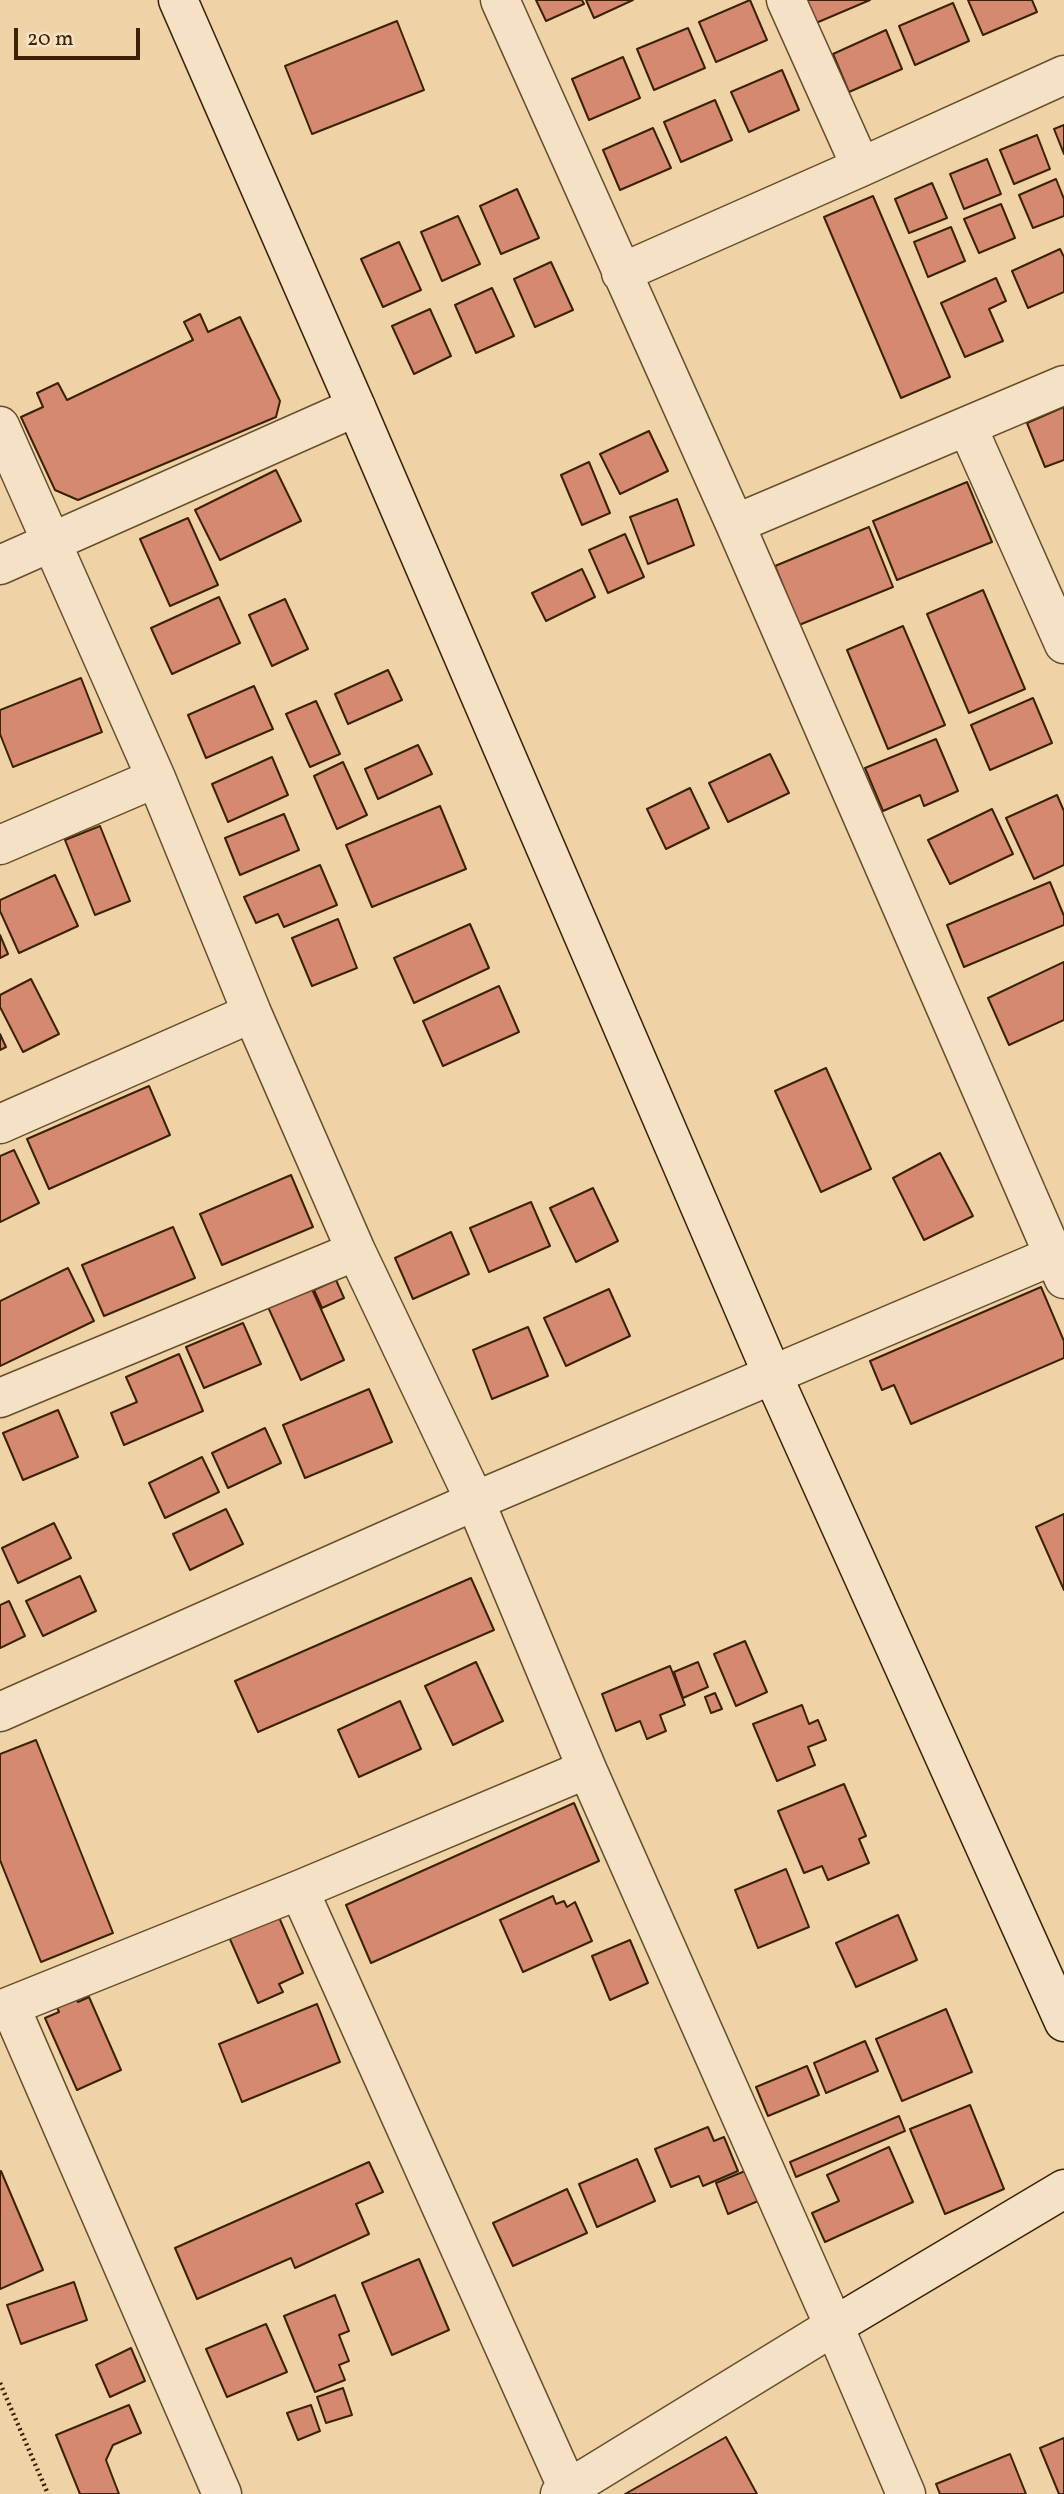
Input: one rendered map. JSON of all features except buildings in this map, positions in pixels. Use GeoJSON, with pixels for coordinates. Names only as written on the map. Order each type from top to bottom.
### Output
{"type":"FeatureCollection","features":[{"type":"Feature","properties":{"kind":"street"},"geometry":{"type":"LineString","coordinates":[[178,0],[772,1374],[1064,2022]]}},
{"type":"Feature","properties":{"kind":"street"},"geometry":{"type":"LineString","coordinates":[[0,1712],[475,1501],[772,1374],[1060,1262],[735,524],[500,0]]}},
{"type":"Feature","properties":{"kind":"street"},"geometry":{"type":"LineString","coordinates":[[786,0],[861,167]]}},
{"type":"Feature","properties":{"kind":"street"},"geometry":{"type":"LineString","coordinates":[[621,273],[1064,75]]}},
{"type":"Feature","properties":{"kind":"street"},"geometry":{"type":"LineString","coordinates":[[735,524],[1064,385]]}},
{"type":"Feature","properties":{"kind":"street"},"geometry":{"type":"LineString","coordinates":[[0,565],[356,407]]}},
{"type":"Feature","properties":{"kind":"street"},"geometry":{"type":"LineString","coordinates":[[0,426],[156,778],[253,1013],[356,1251],[475,1501],[587,1769],[906,2494]]}},
{"type":"Feature","properties":{"kind":"street"},"geometry":{"type":"LineString","coordinates":[[967,426],[1064,644]]}},
{"type":"Feature","properties":{"kind":"street"},"geometry":{"type":"LineString","coordinates":[[0,845],[156,778]]}},
{"type":"Feature","properties":{"kind":"street"},"geometry":{"type":"LineString","coordinates":[[0,1124],[253,1013]]}},
{"type":"Feature","properties":{"kind":"street"},"geometry":{"type":"LineString","coordinates":[[0,1398],[356,1251]]}},
{"type":"Feature","properties":{"kind":"street"},"geometry":{"type":"LineString","coordinates":[[222,2494],[5,2008],[299,1890],[587,1769]]}},
{"type":"Feature","properties":{"kind":"street"},"geometry":{"type":"LineString","coordinates":[[299,1890],[564,2492],[1064,2189]]}},
{"type":"Feature","properties":{"kind":"path"},"geometry":{"type":"LineString","coordinates":[[0,2382],[48,2494]]}}]}
